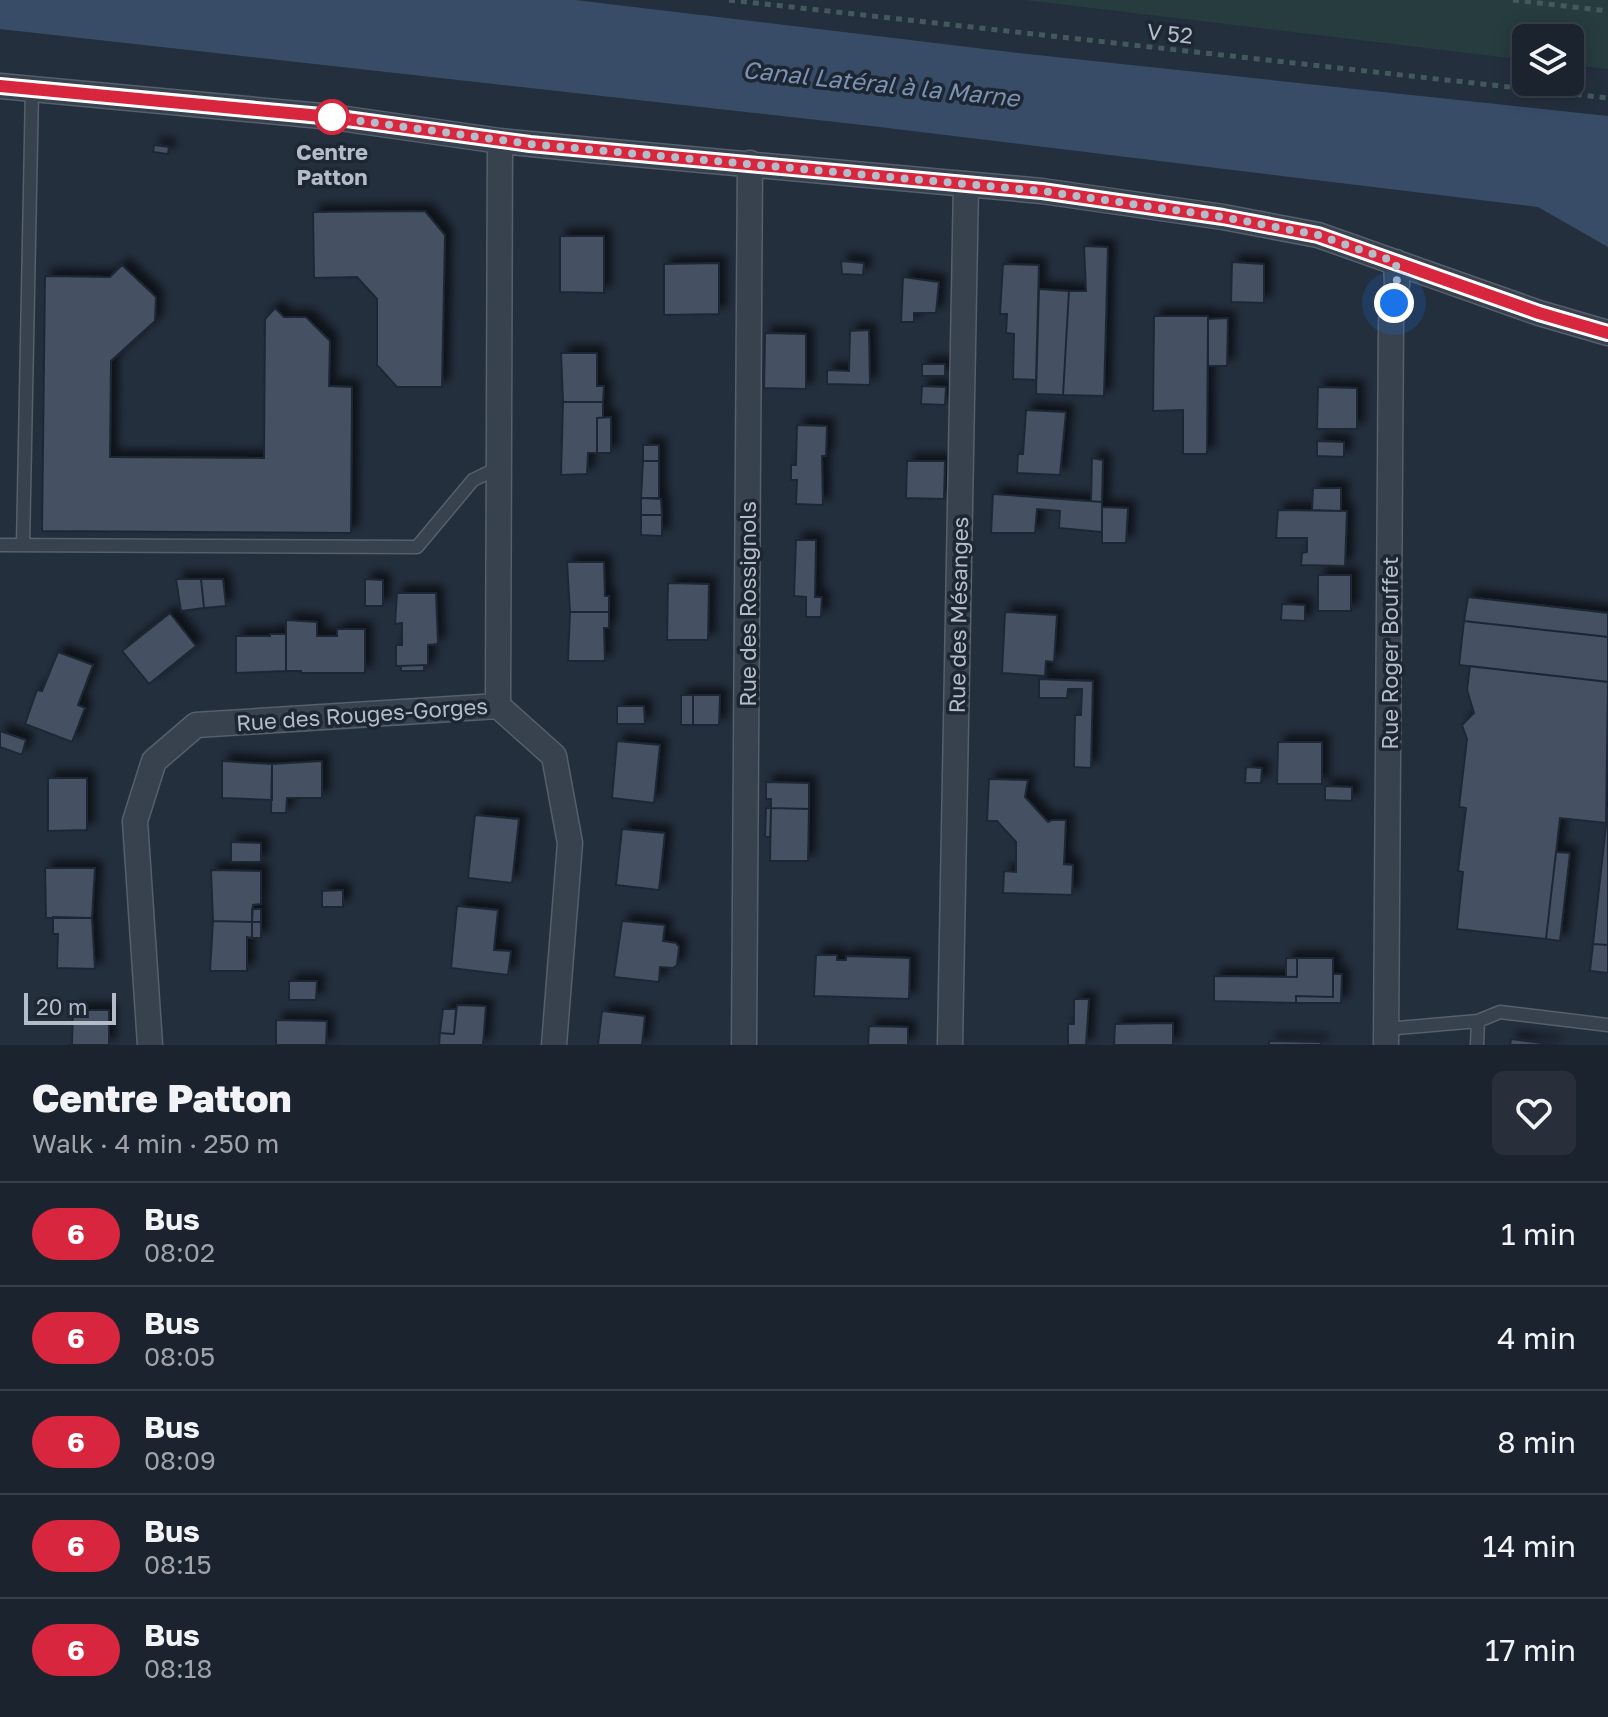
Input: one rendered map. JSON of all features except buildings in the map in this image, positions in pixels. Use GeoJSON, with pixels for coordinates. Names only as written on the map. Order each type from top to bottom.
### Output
{"type":"FeatureCollection","features":[{"type":"Feature","properties":{"kind":"street"},"geometry":{"type":"LineString","coordinates":[[0,86],[332,117],[500,141],[1042,191],[1223,217],[1318,235],[1539,313],[1608,333]]}},
{"type":"Feature","properties":{"kind":"street","name":"Rue des Rouges-Gorges"},"geometry":{"type":"LineString","coordinates":[[150,1045],[135,821],[154,761],[196,725],[498,706],[500,141]]}},
{"type":"Feature","properties":{"kind":"street","name":"Rue des Rossignols"},"geometry":{"type":"LineString","coordinates":[[744,1045],[750,163]]}},
{"type":"Feature","properties":{"kind":"street","name":"Rue des Mésanges"},"geometry":{"type":"LineString","coordinates":[[950,1045],[966,184]]}},
{"type":"Feature","properties":{"kind":"street","name":"Rue Roger Bouffet"},"geometry":{"type":"LineString","coordinates":[[1386,1037],[1391,321],[1397,284],[1396,262]]}},
{"type":"Feature","properties":{"kind":"street"},"geometry":{"type":"LineString","coordinates":[[498,706],[554,756],[570,843],[554,1045]]}},
{"type":"Feature","properties":{"kind":"lane"},"geometry":{"type":"LineString","coordinates":[[23,545],[32,89]]}},
{"type":"Feature","properties":{"kind":"lane"},"geometry":{"type":"LineString","coordinates":[[0,545],[417,547],[473,480],[498,468]]}},
{"type":"Feature","properties":{"kind":"lane"},"geometry":{"type":"LineString","coordinates":[[1386,1037],[1478,1021],[1500,1012],[1608,1025]]}},
{"type":"Feature","properties":{"kind":"lane"},"geometry":{"type":"LineString","coordinates":[[1477,1045],[1478,1021]]}},
{"type":"Feature","properties":{"kind":"path","name":"V 52"},"geometry":{"type":"LineString","coordinates":[[729,0],[1608,98]]}},
{"type":"Feature","properties":{"kind":"path"},"geometry":{"type":"LineString","coordinates":[[1513,0],[1608,11]]}},
{"type":"Feature","properties":{"kind":"green space"},"geometry":{"type":"Polygon","coordinates":[[[1025,0],[1608,0],[1608,69],[1584,66],[1584,24],[1512,24],[1512,58],[1025,0]]]}},
{"type":"Feature","properties":{"kind":"water","name":"Canal Latéral à la Marne"},"geometry":{"type":"Polygon","coordinates":[[[0,0],[575,0],[1018,53],[1608,116],[1608,247],[1538,207],[863,125],[0,29],[0,0]]]}},
{"type":"Feature","properties":{"kind":"bus line","name":"6"},"geometry":{"type":"LineString","coordinates":[[0,86],[332,117],[530,144],[1042,191],[1223,217],[1318,235],[1539,313],[1608,333]]}},
{"type":"Feature","properties":{"kind":"place","name":"Centre Patton"},"geometry":{"type":"Point","coordinates":[332,117]}},
{"type":"Feature","properties":{"kind":"route"},"geometry":{"type":"LineString","coordinates":[[332,117],[530,144],[1042,191],[1223,217],[1318,235],[1396,262],[1394,303]]}}]}
